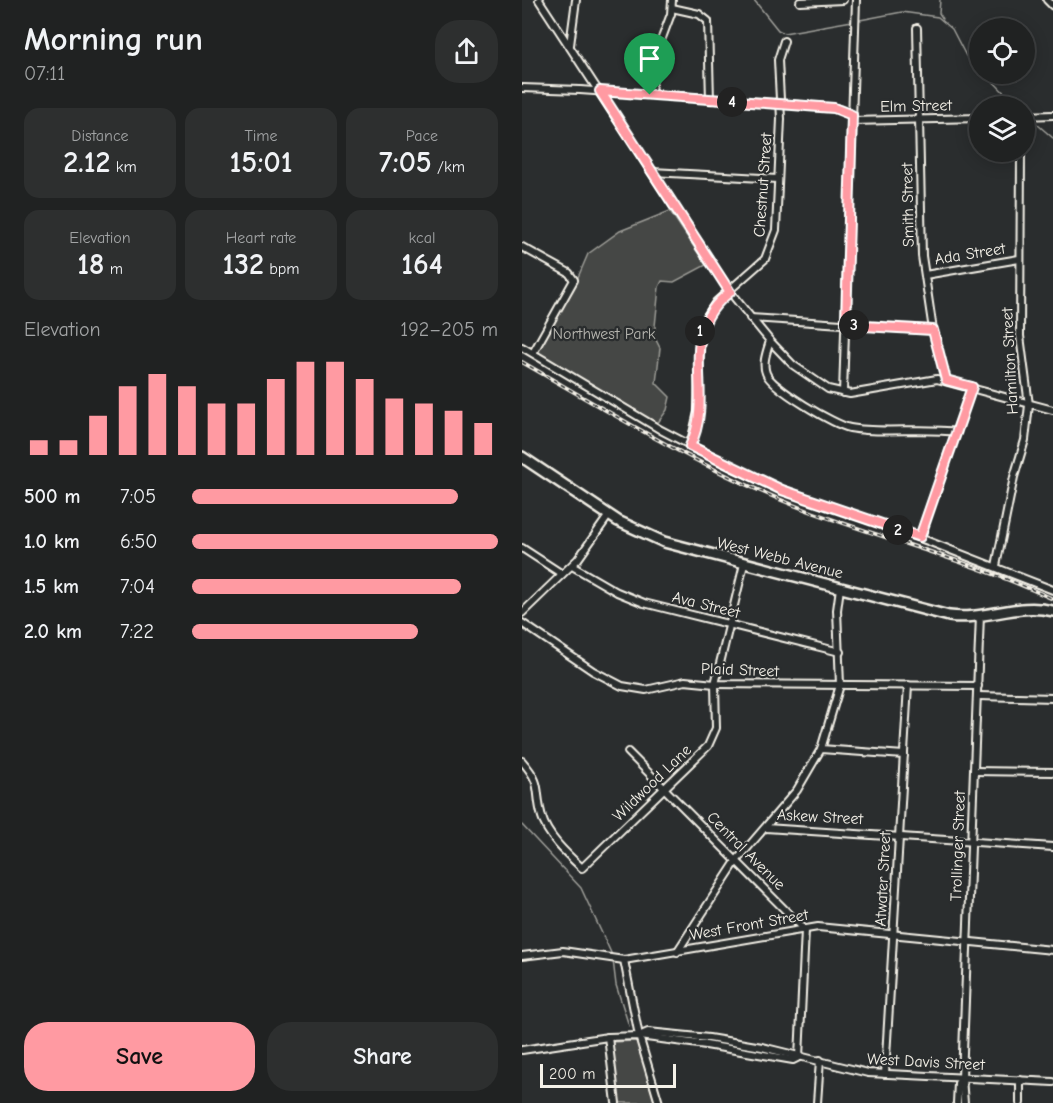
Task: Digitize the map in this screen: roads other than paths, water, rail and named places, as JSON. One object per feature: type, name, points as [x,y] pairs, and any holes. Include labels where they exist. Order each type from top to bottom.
[{"type":"highway","name":"West Webb Avenue","points":[[522,457],[609,515],[664,542],[949,616],[980,615],[1025,608],[1053,611]]},
{"type":"street","points":[[539,0],[730,292],[770,341],[808,377],[828,389],[843,393],[864,394],[930,380],[946,380],[1053,410]]},
{"type":"street","points":[[570,45],[576,0]]},
{"type":"street","points":[[800,2],[843,0]]},
{"type":"street","points":[[843,393],[856,0]]},
{"type":"street","points":[[1047,0],[1053,6]]},
{"type":"street","points":[[650,95],[659,46],[672,4],[699,14],[708,21],[710,100]]},
{"type":"street","name":"Smith Street","points":[[917,28],[922,256],[933,330],[946,380]]},
{"type":"street","name":"Chestnut Street","points":[[690,446],[698,412],[700,328],[710,309],[757,268],[770,251],[776,231],[781,105],[778,60],[784,41]]},
{"type":"street","name":"Elm Street","points":[[522,88],[600,91],[834,108],[852,118],[969,118]]},
{"type":"street","points":[[1035,116],[1053,115]]},
{"type":"street","name":"Hamilton Street","points":[[996,566],[1014,477],[1025,440],[1029,405],[1022,368],[1019,259],[1021,162]]},
{"type":"street","points":[[652,172],[778,180]]},
{"type":"street","points":[[522,248],[573,278],[572,285],[533,353]]},
{"type":"street","name":"Ada Street","points":[[925,275],[1019,259]]},
{"type":"street","points":[[750,318],[933,330]]},
{"type":"street","points":[[770,341],[765,366],[768,377],[776,386],[835,422],[858,429],[957,432]]},
{"type":"street","points":[[522,347],[690,446],[782,490],[920,537],[1053,590]]},
{"type":"street","points":[[920,537],[972,387]]},
{"type":"street","points":[[522,613],[572,566],[609,515]]},
{"type":"street","points":[[522,548],[562,574]]},
{"type":"street","name":"Wildwood Lane","points":[[522,761],[538,785],[541,815],[546,827],[582,868],[703,753],[712,738],[716,721],[715,684],[744,564]]},
{"type":"street","name":"Ava Street","points":[[572,566],[632,598],[840,652]]},
{"type":"street","points":[[677,952],[736,860],[797,790],[821,749],[840,685],[837,610],[840,588]]},
{"type":"street","name":"Trollinger Street","points":[[962,1078],[980,615]]},
{"type":"street","name":"Plaid Street","points":[[522,623],[601,676],[629,689],[646,690],[685,681],[715,684],[978,686]]},
{"type":"street","name":"Atwater Street","points":[[885,1074],[908,685]]},
{"type":"street","points":[[978,696],[1053,698]]},
{"type":"street","points":[[821,749],[904,755]]},
{"type":"street","name":"Central Avenue","points":[[628,752],[805,930]]},
{"type":"street","points":[[974,771],[1053,771]]},
{"type":"street","name":"Askew Street","points":[[766,828],[1053,847]]},
{"type":"street","name":"West Front Street","points":[[522,956],[563,951],[621,959],[828,927],[1053,950]]},
{"type":"street","points":[[799,1057],[805,930]]},
{"type":"street","points":[[621,959],[639,1036],[659,1103]]},
{"type":"street","name":"West Davis Street","points":[[522,1050],[608,1037],[639,1036],[793,1060],[799,1057],[820,1060],[858,1071],[1053,1082]]},
{"type":"street","points":[[608,1037],[616,1103]]},
{"type":"street","points":[[817,1103],[820,1060]]},
{"type":"street","points":[[957,1103],[958,1083],[962,1078],[965,1084],[964,1103]]},
{"type":"street","points":[[1020,1080],[1020,1103]]},
{"type":"waterway","points":[[754,0],[778,30],[784,33],[852,21]]},
{"type":"waterway","points":[[940,0],[939,13],[943,19]]},
{"type":"waterway","points":[[860,20],[902,12],[938,17],[952,29],[969,59]]},
{"type":"waterway","points":[[996,84],[1007,96]]},
{"type":"waterway","points":[[1035,122],[1053,138]]},
{"type":"waterway","points":[[522,825],[581,888],[612,955]]},
{"type":"waterway","points":[[613,960],[616,985],[629,1026]]},
{"type":"railway","points":[[522,362],[656,439],[760,491],[828,518],[958,561],[1053,599]]},
{"type":"park label","name":"Northwest Park","points":[[604,334]]}]
